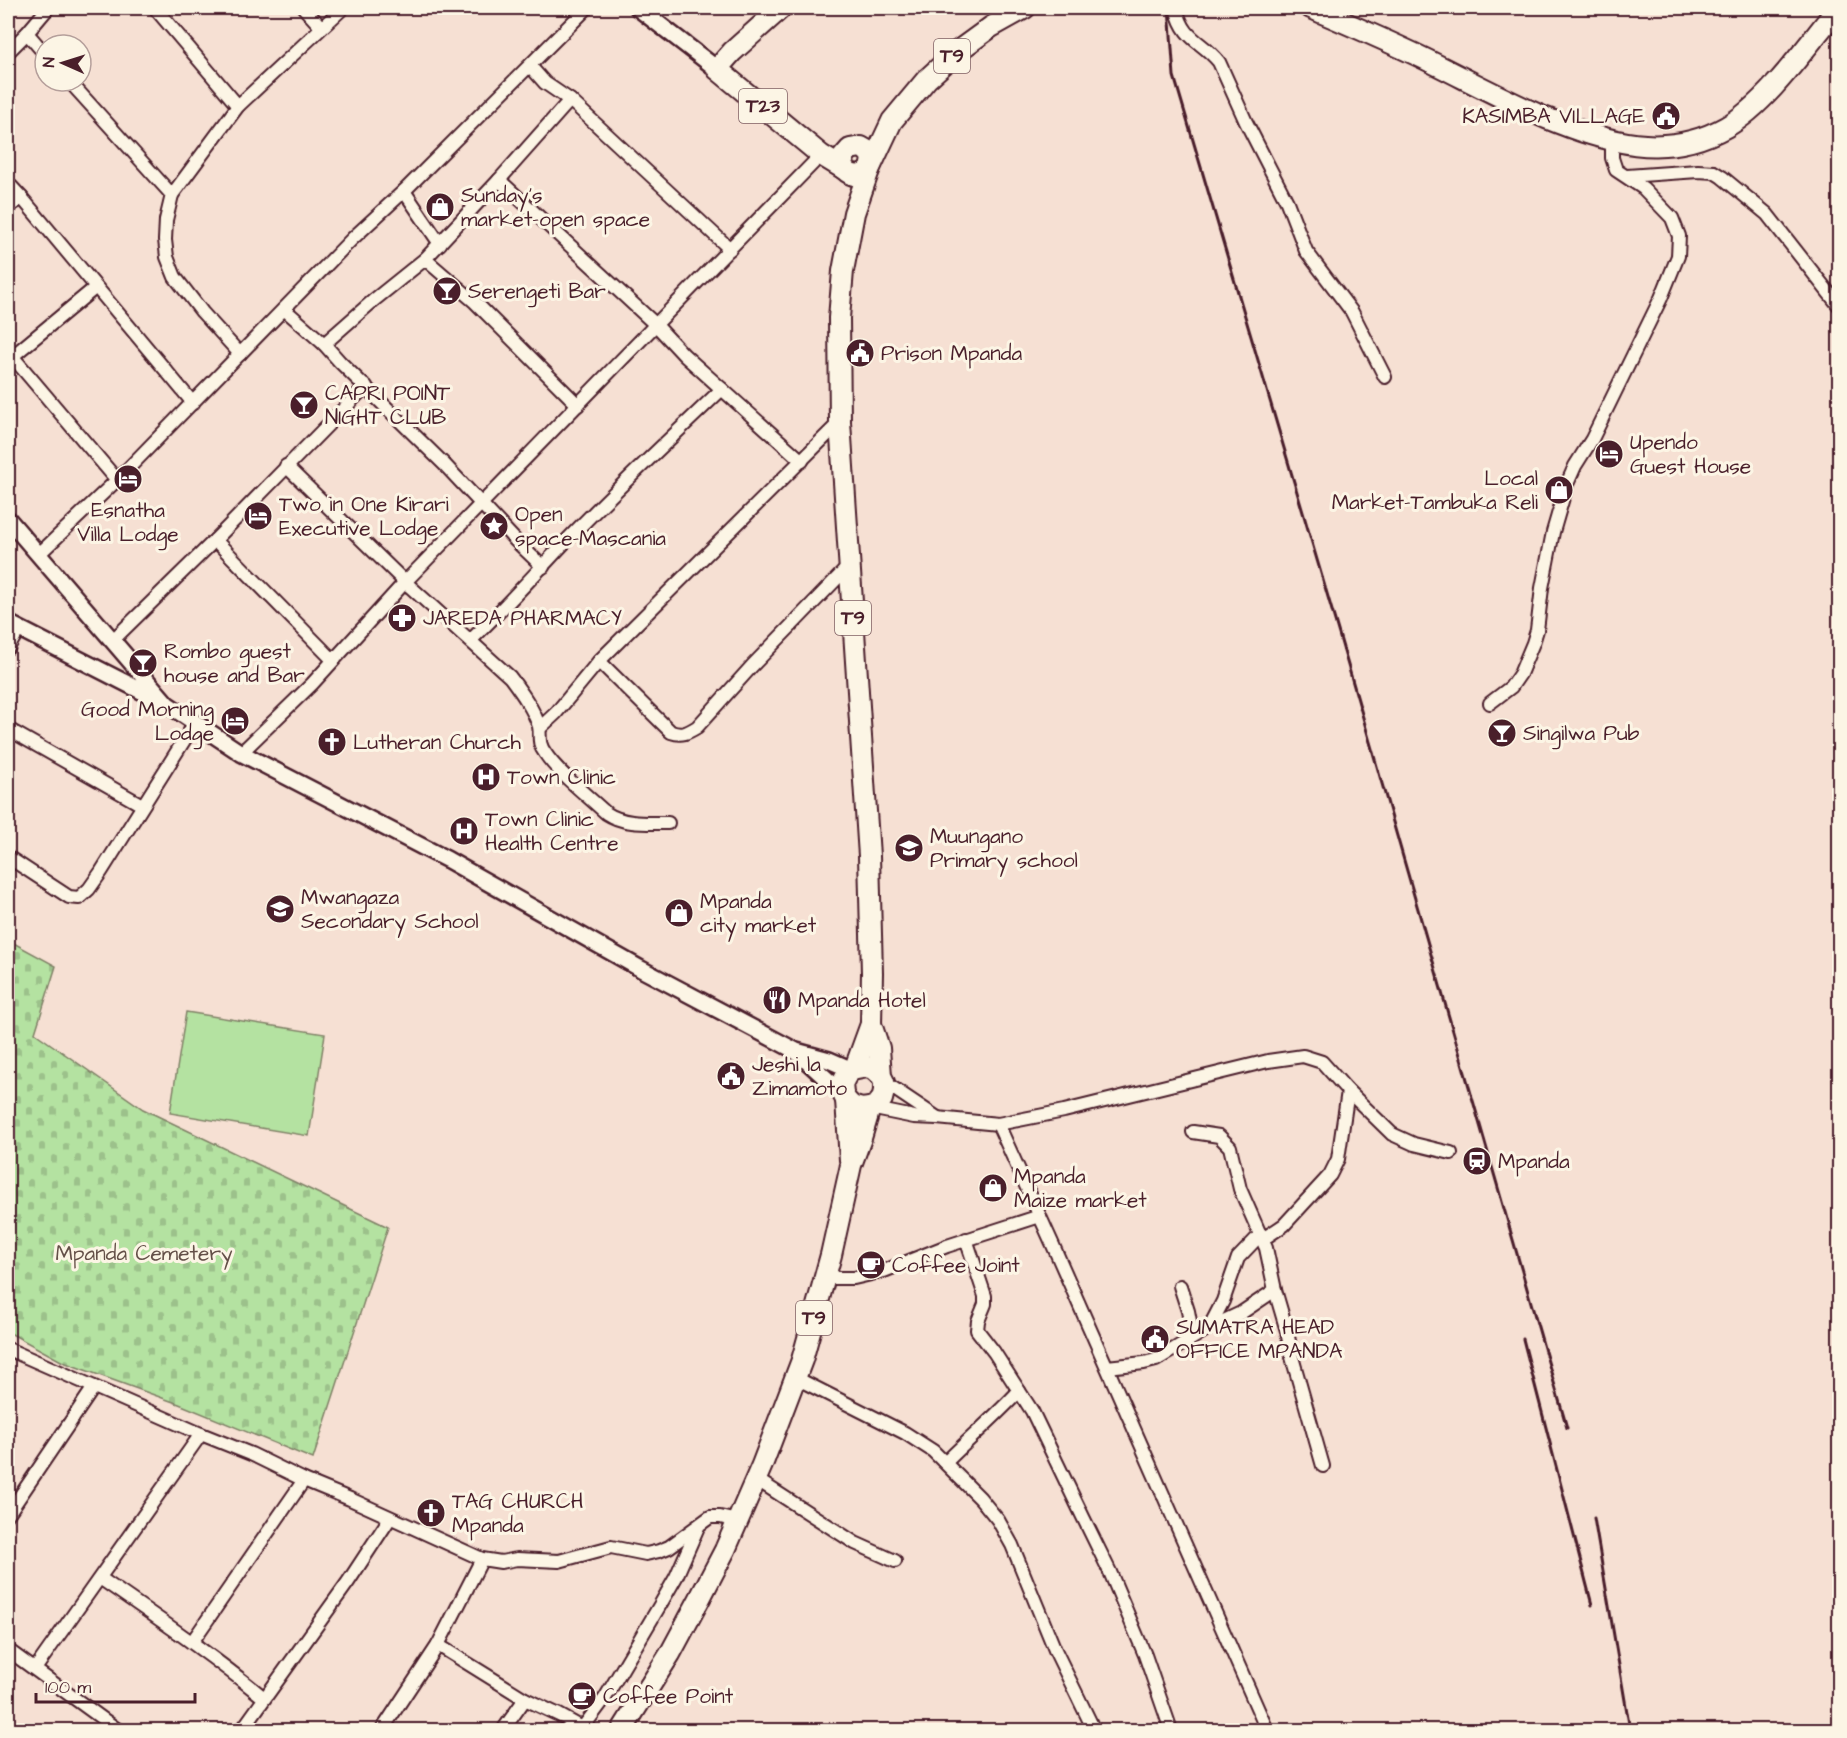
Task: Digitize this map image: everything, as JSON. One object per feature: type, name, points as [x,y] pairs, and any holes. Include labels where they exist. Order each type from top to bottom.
[{"type":"main road","name":"T23","points":[[781,8],[732,52],[717,69],[815,149],[846,171]]},
{"type":"main road","name":"T9","points":[[851,1165],[842,1084],[846,1076],[854,1069],[871,1024],[872,974],[869,856],[840,422],[839,318],[843,271],[854,213],[870,168],[892,121],[927,79],[957,51],[991,27],[1025,8]]},
{"type":"main road","points":[[1311,8],[1422,58],[1508,102],[1579,131],[1612,141],[1641,145],[1675,145],[1697,139],[1727,126],[1763,97],[1838,8]]},
{"type":"main road","name":"T9","points":[[854,213],[843,157],[852,148],[892,121]]},
{"type":"main road","points":[[846,171],[856,176],[865,174],[870,168],[869,153],[861,147],[852,148]]},
{"type":"main road","name":"T23","points":[[815,149],[852,148]]},
{"type":"main road","name":"T9","points":[[627,1729],[725,1550],[796,1378],[825,1278],[851,1165],[870,1108],[882,1099],[884,1091],[879,1048],[871,1024]]},
{"type":"main road","points":[[854,1069],[867,1067],[873,1069],[883,1079]]},
{"type":"main road","points":[[844,1097],[852,1106],[861,1109],[870,1108]]},
{"type":"street","points":[[8,52],[48,8]]},
{"type":"street","points":[[155,8],[238,106]]},
{"type":"street","points":[[304,8],[321,27]]},
{"type":"street","points":[[240,354],[202,312],[175,277],[167,257],[165,240],[166,220],[172,195],[238,106],[343,8]]},
{"type":"street","points":[[38,555],[117,480],[352,239],[404,191],[587,8]]},
{"type":"street","points":[[638,8],[717,69]]},
{"type":"street","points":[[1176,8],[1187,33],[1212,54],[1222,68],[1246,122],[1287,202],[1306,251],[1352,312],[1385,377]]},
{"type":"street","points":[[27,33],[33,40]]},
{"type":"street","points":[[530,66],[545,83],[570,100],[730,249]]},
{"type":"street","points":[[80,93],[172,195]]},
{"type":"street","points":[[324,344],[425,259],[570,100]]},
{"type":"street","points":[[1490,703],[1511,687],[1520,674],[1537,630],[1542,588],[1553,532],[1567,484],[1592,439],[1661,298],[1678,256],[1679,236],[1672,218],[1643,188],[1616,170],[1612,141]]},
{"type":"street","points":[[241,753],[312,684],[405,582],[730,249],[815,149]]},
{"type":"street","points":[[1627,176],[1714,172],[1767,214],[1839,307]]},
{"type":"street","points":[[499,180],[656,325],[684,354],[802,460]]},
{"type":"street","points":[[8,183],[193,403]]},
{"type":"street","points":[[404,191],[440,244]]},
{"type":"street","points":[[8,207],[22,198]]},
{"type":"street","points":[[425,259],[475,302],[578,405]]},
{"type":"street","points":[[96,287],[10,358],[117,480]]},
{"type":"street","points":[[284,309],[324,344],[340,363],[366,386],[543,567]]},
{"type":"street","points":[[112,641],[366,386]]},
{"type":"street","points":[[471,640],[628,479],[722,389]]},
{"type":"street","points":[[540,728],[556,713],[599,661],[840,422]]},
{"type":"street","points":[[286,466],[405,582],[510,677],[521,692],[540,728],[540,743],[544,753],[606,813],[623,821],[668,823]]},
{"type":"street","points":[[8,519],[167,704]]},
{"type":"street","points":[[215,540],[333,660]]},
{"type":"street","points":[[599,661],[670,732],[678,735],[687,734],[697,727],[752,666],[849,566]]},
{"type":"street","points":[[8,648],[13,626],[167,704],[241,753],[448,860],[642,969],[796,1051],[854,1069]]},
{"type":"street","points":[[8,857],[69,897],[79,898],[89,889],[101,872],[195,723]]},
{"type":"street","points":[[8,729],[142,805]]},
{"type":"street","points":[[796,1051],[844,1097]]},
{"type":"street","points":[[870,1108],[901,1115],[998,1124],[1064,1111],[1268,1061],[1303,1056],[1322,1062],[1392,1134],[1414,1144],[1451,1153]]},
{"type":"street","points":[[883,1079],[938,1118]]},
{"type":"street","points":[[1209,1328],[1223,1301],[1238,1258],[1262,1236],[1284,1225],[1330,1175],[1338,1159],[1348,1091]]},
{"type":"street","points":[[998,1124],[1267,1731]]},
{"type":"street","points":[[1193,1132],[1219,1136],[1230,1147],[1240,1189],[1262,1236],[1323,1466]]},
{"type":"street","points":[[825,1278],[854,1278],[876,1274],[966,1239],[1040,1216]]},
{"type":"street","points":[[966,1239],[986,1304],[978,1321],[977,1330],[1032,1412],[1110,1572],[1145,1655],[1171,1731]]},
{"type":"street","points":[[1180,1286],[1193,1337]]},
{"type":"street","points":[[1107,1367],[1156,1360],[1209,1328],[1241,1313],[1275,1290]]},
{"type":"street","points":[[8,1349],[251,1454],[482,1559],[501,1562],[517,1559],[559,1561],[611,1547],[646,1554],[669,1547],[710,1517],[737,1521]]},
{"type":"street","points":[[796,1378],[905,1432],[946,1462],[980,1498],[998,1520],[1012,1545],[1055,1650],[1094,1730]]},
{"type":"street","points":[[8,1514],[94,1387]]},
{"type":"street","points":[[946,1462],[981,1427],[999,1413],[1019,1391]]},
{"type":"street","points":[[35,1669],[201,1434]]},
{"type":"street","points":[[756,1479],[855,1543],[895,1561]]},
{"type":"street","points":[[192,1642],[304,1480]]},
{"type":"street","points":[[242,1731],[348,1582],[390,1518]]},
{"type":"street","points":[[438,1645],[525,1699],[583,1730],[605,1698],[676,1577],[700,1524]]},
{"type":"street","points":[[382,1731],[438,1645],[482,1559]]},
{"type":"street","points":[[100,1578],[234,1672],[264,1698]]},
{"type":"street","points":[[8,1650],[111,1729]]},
{"type":"street","points":[[502,1731],[525,1699]]},
{"type":"green space","name":"Mpanda Cemetery","points":[[8,940],[56,966],[35,1033],[143,1109],[388,1227],[313,1459],[179,1404],[63,1362],[8,1332]]},
{"type":"green space","points":[[186,1012],[325,1034],[309,1136],[170,1113]]},
{"type":"railway","points":[[1169,8],[1174,76],[1341,641],[1567,1428]]},
{"type":"railway","points":[[1523,1339],[1592,1605]]},
{"type":"railway","points":[[1594,1518],[1630,1730]]},
{"type":"place","name":"KASIMBA VILLAGE","points":[[1666,116]]},
{"type":"place","name":"Sunday's market-open space","points":[[440,207]]},
{"type":"place","name":"Serengeti Bar","points":[[447,291]]},
{"type":"place","name":"Prison Mpanda","points":[[860,353]]},
{"type":"place","name":"CAPRI POINT NIGHT CLUB","points":[[304,405]]},
{"type":"place","name":"Upendo Guest House","points":[[1609,454]]},
{"type":"place","name":"Esnatha Villa Lodge","points":[[128,479]]},
{"type":"place","name":"Local Market-Tambuka Reli","points":[[1559,490]]},
{"type":"place","name":"Two in One Kirari Executive Lodge","points":[[258,516]]},
{"type":"place","name":"Open space-Mascania","points":[[494,526]]},
{"type":"place","name":"JAREDA PHARMACY","points":[[402,618]]},
{"type":"place","name":"Rombo guest house and Bar","points":[[143,663]]},
{"type":"place","name":"Good Morning Lodge","points":[[235,721]]},
{"type":"place","name":"Singilwa Pub","points":[[1502,733]]},
{"type":"place","name":"Lutheran Church","points":[[332,742]]},
{"type":"place","name":"Town Clinic","points":[[486,777]]},
{"type":"place","name":"Town Clinic Health Centre","points":[[464,831]]},
{"type":"place","name":"Muungano Primary school","points":[[909,848]]},
{"type":"place","name":"Mwangaza Secondary School","points":[[280,909]]},
{"type":"place","name":"Mpanda city market","points":[[679,913]]},
{"type":"place","name":"Mpanda Hotel","points":[[777,1000]]},
{"type":"place","name":"Jeshi la Zimamoto","points":[[731,1076]]},
{"type":"place","name":"Mpanda","points":[[1477,1161]]},
{"type":"place","name":"Mpanda Maize market","points":[[993,1188]]},
{"type":"place","name":"Coffee Joint","points":[[871,1265]]},
{"type":"place","name":"SUMATRA HEAD OFFICE MPANDA","points":[[1155,1339]]},
{"type":"place","name":"TAG CHURCH Mpanda","points":[[431,1513]]},
{"type":"place","name":"Coffee Point","points":[[582,1696]]}]
